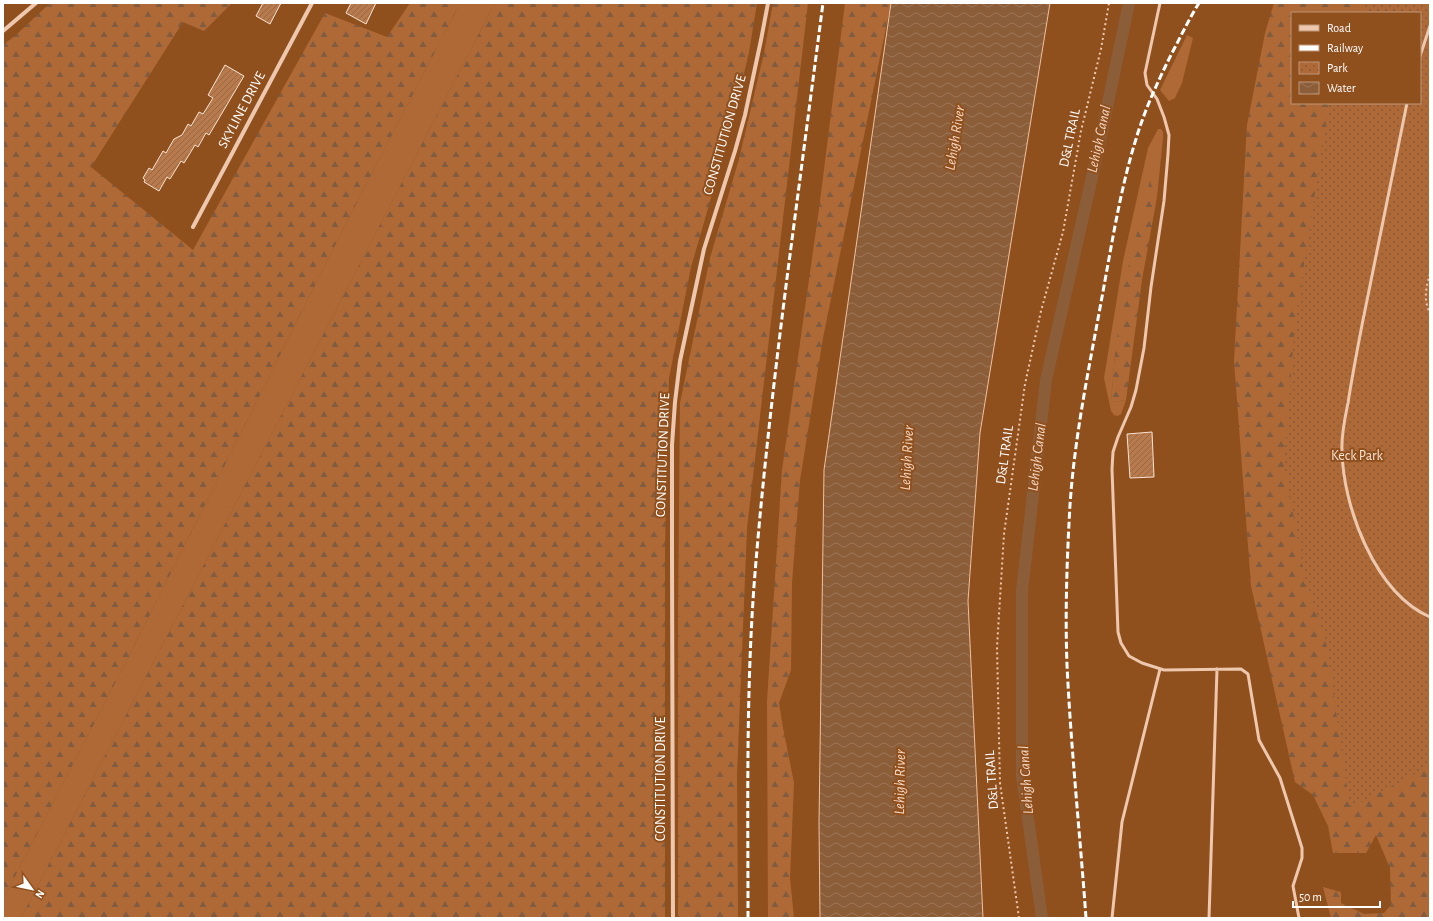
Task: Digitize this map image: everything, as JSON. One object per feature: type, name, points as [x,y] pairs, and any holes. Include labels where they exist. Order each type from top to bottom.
[{"type":"street","points":[[3,32],[36,3]]},
{"type":"street","name":"SKYLINE DRIVE","points":[[193,227],[312,3]]},
{"type":"street","name":"CONSTITUTION DRIVE","points":[[673,918],[672,444],[675,402],[680,361],[704,249],[745,114],[768,3]]},
{"type":"lane","points":[[1160,3],[1145,73],[1147,85],[1157,98],[1164,117],[1168,135],[1168,154],[1144,348],[1136,390],[1131,407],[1113,452],[1112,469],[1118,632],[1121,643],[1129,656],[1142,663],[1160,669],[1241,669],[1248,674],[1259,740],[1280,778],[1302,848],[1302,858],[1292,886],[1299,918]]},
{"type":"lane","points":[[1421,53],[1430,26]]},
{"type":"lane","points":[[1407,104],[1355,360],[1345,420],[1342,450],[1344,480],[1348,501],[1355,522],[1379,569],[1399,596],[1430,617]]},
{"type":"lane","points":[[1112,918],[1122,822],[1160,669]]},
{"type":"lane","points":[[1209,918],[1217,669]]},
{"type":"path","name":"D&L TRAIL","points":[[1019,918],[1000,783],[997,647],[1004,534],[1025,384],[1042,311],[1063,232],[1080,131],[1101,49],[1109,3]]},
{"type":"path","points":[[1430,274],[1425,290],[1430,313]]},
{"type":"green space","points":[[50,3],[232,3],[204,31],[183,22],[91,167],[193,250],[325,13],[387,37],[410,3],[460,3],[342,231],[130,654],[3,899],[3,45],[16,35]]},
{"type":"green space","points":[[460,3],[495,3],[21,918],[3,918],[3,899],[130,654],[342,231]]},
{"type":"green space","points":[[495,3],[757,3],[749,52],[731,129],[691,267],[669,378],[665,546],[665,918],[21,918]]},
{"type":"green space","points":[[773,3],[808,3],[747,528],[737,775],[738,918],[678,918],[680,403],[710,258],[739,159],[764,53]]},
{"type":"green space","points":[[845,3],[891,3],[823,338],[800,480],[792,583],[791,670],[779,703],[794,783],[790,878],[794,918],[768,918],[767,701],[782,470],[819,209]]},
{"type":"green space","points":[[1274,3],[1421,3],[1415,12],[1291,12],[1291,104],[1387,104],[1430,689],[1430,918],[1331,918],[1323,887],[1341,892],[1341,903],[1364,914],[1384,913],[1391,905],[1390,868],[1376,835],[1366,853],[1333,853],[1328,826],[1313,795],[1295,782],[1251,586],[1234,361],[1247,125],[1265,33]]},
{"type":"green space","name":"Keck Park","points":[[1367,3],[1430,3],[1430,766],[1350,808],[1325,636],[1306,585],[1284,463],[1295,323],[1329,104],[1421,104],[1421,12],[1362,12]]},
{"type":"green space","points":[[1187,35],[1193,38],[1182,83],[1175,98],[1169,101],[1160,90]]},
{"type":"green space","points":[[1158,129],[1161,129],[1163,132],[1163,138],[1157,197],[1150,181],[1115,355],[1111,402],[1126,400],[1121,414],[1118,416],[1114,415],[1111,411],[1104,378],[1123,261],[1148,148]]},
{"type":"green space","points":[[1150,180],[1157,197],[1142,280],[1126,400],[1111,402],[1115,355],[1124,285]]},
{"type":"water","name":"Lehigh River","points":[[891,3],[1050,3],[980,433],[968,601],[983,918],[820,918],[819,824],[824,470]]},
{"type":"building","points":[[263,3],[281,3],[270,24],[256,16]]},
{"type":"building","points":[[351,3],[376,3],[366,24],[346,13]]},
{"type":"building","points":[[225,65],[244,76],[209,135],[206,133],[198,147],[195,145],[184,163],[181,161],[170,179],[167,177],[159,191],[144,182],[145,180],[143,178],[149,168],[152,170],[163,151],[166,153],[174,139],[182,135],[188,124],[191,126],[199,112],[203,114],[213,98],[208,95]]},
{"type":"building","points":[[1152,432],[1154,477],[1130,478],[1127,434]]},
{"type":"waterway","name":"Lehigh Canal","points":[[1042,918],[1022,776],[1022,591],[1046,380],[1095,164],[1129,3]]},
{"type":"railway","points":[[748,918],[748,793],[751,627],[757,547],[777,355],[823,3]]},
{"type":"railway","points":[[1086,918],[1066,645],[1068,545],[1072,477],[1084,395],[1114,231],[1131,157],[1143,117],[1157,85],[1188,21],[1199,3]]}]
